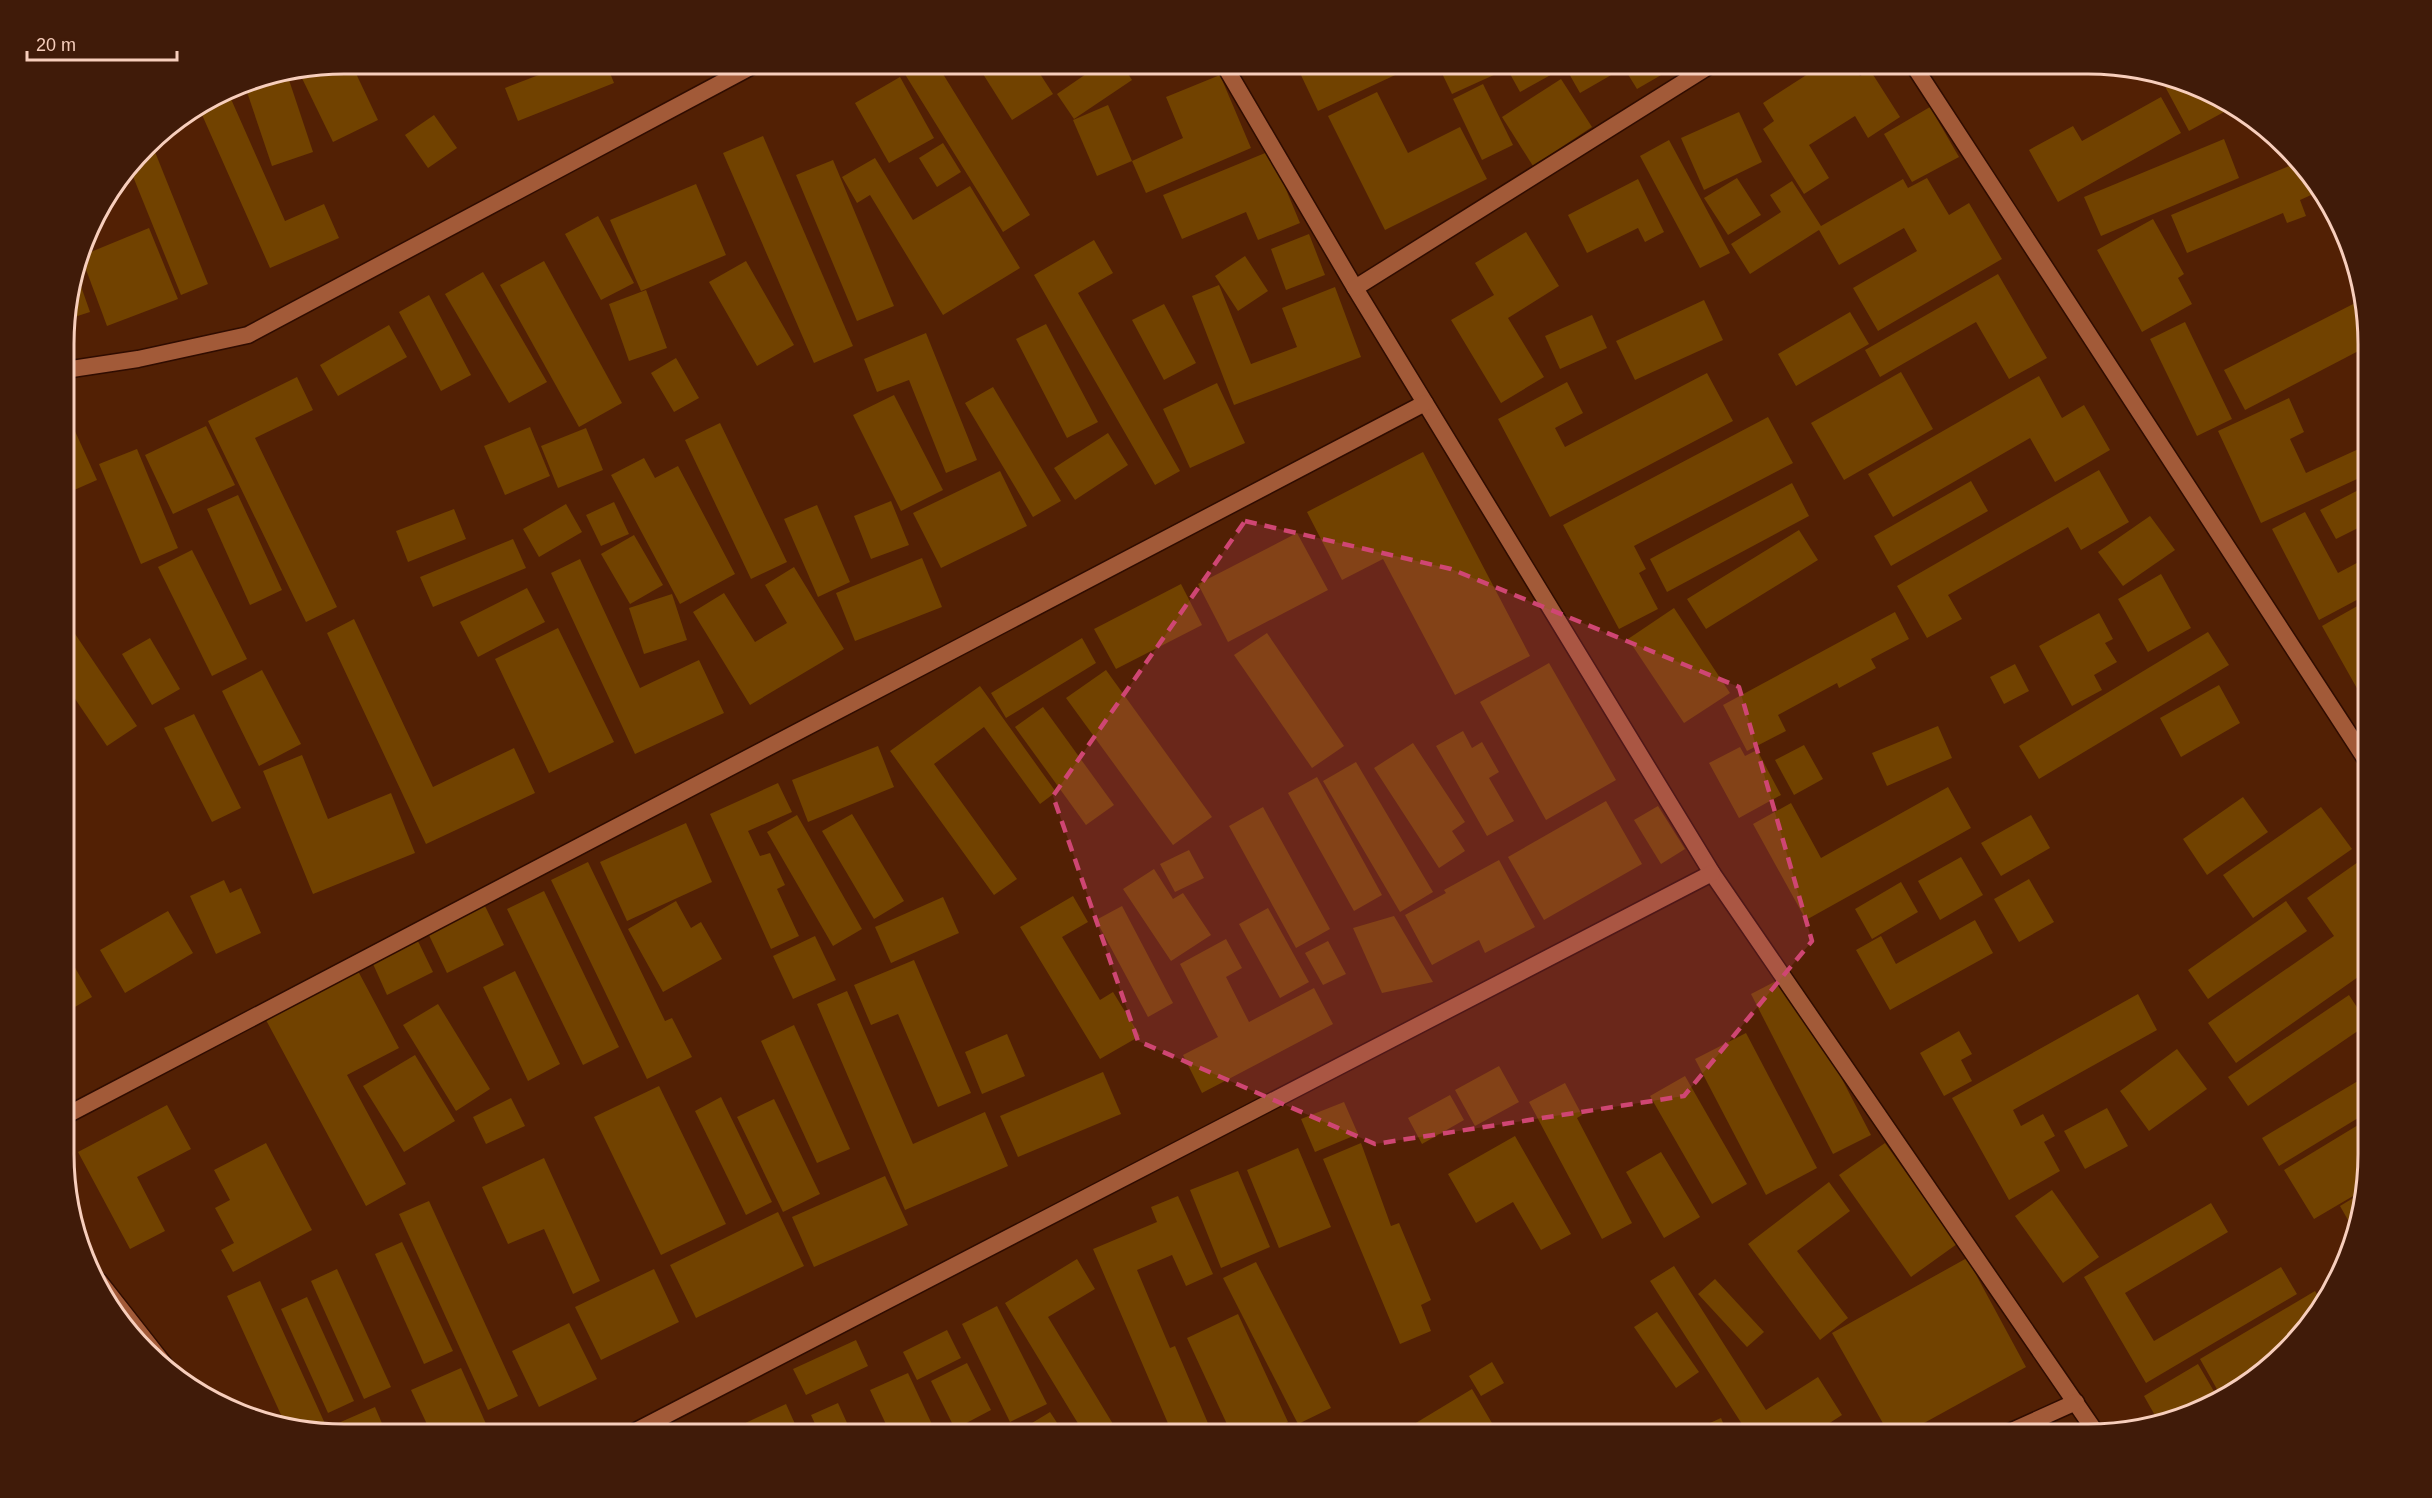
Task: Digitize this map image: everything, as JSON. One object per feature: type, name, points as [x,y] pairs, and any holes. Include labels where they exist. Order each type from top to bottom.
[{"type":"street","points":[[74,369],[138,359],[248,335],[737,74]]},
{"type":"street","points":[[1229,74],[1355,288],[1712,873],[2090,1424]]},
{"type":"street","points":[[1355,288],[1696,74]]},
{"type":"street","points":[[1919,74],[2358,748]]},
{"type":"street","points":[[74,1111],[1425,403]]},
{"type":"street","points":[[649,1424],[1712,873]]},
{"type":"street","points":[[2027,1424],[2076,1402]]},
{"type":"highlighted area","points":[[1245,521],[1451,569],[1739,687],[1812,941],[1684,1096],[1375,1144],[1138,1041],[1053,796]]},
{"type":"building","points":[[356,74],[378,120],[333,142],[302,77]]},
{"type":"building","points":[[541,74],[610,74],[614,83],[518,121],[505,88]]},
{"type":"building","points":[[905,74],[943,74],[1030,215],[1003,232]]},
{"type":"building","points":[[983,74],[1040,74],[1053,94],[1012,120]]},
{"type":"building","points":[[1086,74],[1128,74],[1132,80],[1074,119],[1057,94]]},
{"type":"building","points":[[1300,74],[1397,74],[1318,111]]},
{"type":"building","points":[[1442,74],[1496,74],[1452,94]]},
{"type":"building","points":[[1510,74],[1552,74],[1520,92]]},
{"type":"building","points":[[1569,74],[1613,74],[1580,93]]},
{"type":"building","points":[[1628,74],[1663,74],[1637,89]]},
{"type":"building","points":[[1808,74],[1859,74],[1860,76],[1873,74],[1900,117],[1868,138],[1855,116],[1809,145],[1829,178],[1804,194],[1763,129],[1774,121],[1763,103]]},
{"type":"building","points":[[1220,75],[1251,148],[1146,193],[1132,161],[1183,138],[1166,97]]},
{"type":"building","points":[[900,77],[934,138],[889,163],[855,103]]},
{"type":"building","points":[[1561,79],[1592,127],[1533,166],[1502,117]]},
{"type":"building","points":[[289,80],[313,152],[272,166],[247,92]]},
{"type":"building","points":[[1483,84],[1513,145],[1482,160],[1453,99]]},
{"type":"building","points":[[2164,85],[2192,94],[2225,111],[2189,131]]},
{"type":"building","points":[[1377,92],[1408,153],[1460,127],[1487,179],[1385,230],[1328,116]]},
{"type":"building","points":[[2161,97],[2181,133],[2058,202],[2029,150],[2073,126],[2082,141]]},
{"type":"building","points":[[231,98],[285,221],[324,204],[339,238],[270,268],[202,114]]},
{"type":"building","points":[[1108,105],[1132,161],[1097,176],[1073,120]]},
{"type":"building","points":[[1930,107],[1959,157],[1912,182],[1884,134]]},
{"type":"building","points":[[1739,112],[1762,162],[1704,190],[1681,138]]},
{"type":"building","points":[[434,115],[457,148],[428,168],[405,135]]},
{"type":"building","points":[[763,136],[853,346],[814,363],[723,153]]},
{"type":"building","points":[[2224,139],[2239,178],[2101,236],[2084,197]]},
{"type":"building","points":[[1669,140],[1730,253],[1700,268],[1640,156]]},
{"type":"building","points":[[943,143],[961,172],[937,187],[919,158]]},
{"type":"building","points":[[155,151],[208,284],[181,295],[133,175]]},
{"type":"building","points":[[1270,151],[1300,223],[1258,240],[1246,212],[1182,239],[1163,195]]},
{"type":"building","points":[[875,158],[913,220],[970,186],[1020,268],[943,315],[870,195],[857,203],[842,177]]},
{"type":"building","points":[[833,160],[894,306],[857,321],[796,175]]},
{"type":"building","points":[[2290,165],[2313,194],[2300,200],[2306,216],[2287,223],[2283,213],[2187,253],[2171,215]]},
{"type":"building","points":[[1737,178],[1761,215],[1728,235],[1704,198]]},
{"type":"building","points":[[1927,178],[1949,215],[1969,203],[2002,259],[1878,331],[1853,288],[1917,251],[1904,228],[1839,265],[1819,230],[1750,274],[1731,244],[1781,212],[1770,195],[1792,181],[1821,226],[1903,179],[1908,188]]},
{"type":"building","points":[[1638,179],[1664,232],[1645,242],[1638,228],[1587,253],[1568,215]]},
{"type":"building","points":[[696,184],[726,255],[641,291],[610,220]]},
{"type":"building","points":[[598,216],[634,283],[601,300],[565,234]]},
{"type":"building","points":[[2153,219],[2184,274],[2178,278],[2192,304],[2142,332],[2097,250]]},
{"type":"building","points":[[149,228],[178,299],[107,326],[85,267],[90,252]]},
{"type":"building","points":[[1526,232],[1559,286],[1508,318],[1544,377],[1501,403],[1451,320],[1494,295],[1475,263]]},
{"type":"building","points":[[1309,234],[1325,275],[1286,290],[1271,249]]},
{"type":"building","points":[[1094,240],[1113,273],[1078,293],[1180,471],[1155,485],[1034,275]]},
{"type":"building","points":[[1245,256],[1268,291],[1238,311],[1215,276]]},
{"type":"building","points":[[544,261],[622,403],[579,427],[500,285]]},
{"type":"building","points":[[746,261],[794,345],[757,366],[709,282]]},
{"type":"building","points":[[483,272],[547,382],[509,403],[445,294]]},
{"type":"building","points":[[1998,274],[2047,358],[2009,379],[1976,322],[1880,377],[1865,350]]},
{"type":"building","points":[[80,285],[90,312],[75,317]]},
{"type":"building","points":[[1219,285],[1251,364],[1297,347],[1282,308],[1335,287],[1361,357],[1234,405],[1192,296]]},
{"type":"building","points":[[646,290],[667,348],[629,361],[609,304]]},
{"type":"building","points":[[429,295],[471,375],[441,391],[399,312]]},
{"type":"building","points":[[1704,300],[1723,340],[1635,380],[1616,341]]},
{"type":"building","points":[[2355,303],[2358,351],[2245,410],[2224,370]]},
{"type":"building","points":[[1164,304],[1196,363],[1164,380],[1132,320]]},
{"type":"building","points":[[1850,312],[1869,344],[1796,386],[1778,354]]},
{"type":"building","points":[[1592,315],[1607,348],[1560,369],[1545,336]]},
{"type":"building","points":[[2185,322],[2232,419],[2197,436],[2150,339]]},
{"type":"building","points":[[1046,324],[1098,422],[1067,438],[1016,339]]},
{"type":"building","points":[[389,325],[407,357],[338,396],[320,365]]},
{"type":"building","points":[[926,333],[977,460],[946,473],[909,380],[877,392],[864,359]]},
{"type":"building","points":[[676,358],[699,398],[674,412],[651,373]]},
{"type":"building","points":[[1901,372],[1933,429],[1844,480],[1811,423]]},
{"type":"building","points":[[1707,373],[1733,421],[1550,517],[1498,419],[1567,382],[1583,413],[1555,428],[1565,447]]},
{"type":"building","points":[[2039,376],[2062,418],[2084,405],[2110,450],[2055,482],[2030,438],[1893,517],[1868,474]]},
{"type":"building","points":[[297,377],[313,410],[255,438],[337,607],[306,622],[208,421]]},
{"type":"building","points":[[1217,383],[1245,443],[1190,468],[1163,409]]},
{"type":"building","points":[[993,387],[1061,501],[1033,517],[965,403]]},
{"type":"building","points":[[894,395],[943,490],[901,511],[853,415]]},
{"type":"building","points":[[2289,398],[2304,432],[2290,439],[2306,473],[2358,449],[2358,479],[2261,523],[2218,431]]},
{"type":"building","points":[[1768,417],[1793,463],[1634,546],[1646,569],[1639,573],[1658,609],[1619,629],[1563,525]]},
{"type":"building","points":[[720,423],[787,562],[751,579],[685,440]]},
{"type":"building","points":[[206,426],[235,485],[173,514],[145,455]]},
{"type":"building","points":[[530,427],[550,476],[505,495],[484,446]]},
{"type":"building","points":[[586,428],[603,470],[558,488],[541,446]]},
{"type":"building","points":[[74,429],[97,480],[74,490]]},
{"type":"building","points":[[1108,433],[1128,465],[1075,500],[1054,468]]},
{"type":"building","points":[[137,449],[178,548],[141,564],[99,464]]},
{"type":"building","points":[[1423,452],[1530,656],[1455,695],[1383,559],[1342,580],[1307,512]]},
{"type":"building","points":[[644,458],[655,478],[678,466],[735,574],[680,604],[611,475]]},
{"type":"building","points":[[2099,470],[2129,522],[2081,550],[2068,527],[1948,595],[1962,619],[1927,638],[1897,586]]},
{"type":"building","points":[[1000,471],[1027,526],[941,568],[913,513]]},
{"type":"building","points":[[1971,481],[1988,511],[1891,566],[1874,536]]},
{"type":"building","points":[[1792,483],[1809,516],[1667,592],[1650,559]]},
{"type":"building","points":[[2358,490],[2358,528],[2336,539],[2320,510]]},
{"type":"building","points":[[238,495],[282,590],[250,605],[207,509]]},
{"type":"building","points":[[891,501],[909,545],[871,559],[854,516]]},
{"type":"building","points":[[614,502],[629,534],[601,546],[586,515]]},
{"type":"building","points":[[566,504],[582,532],[539,557],[523,529]]},
{"type":"building","points":[[817,505],[850,582],[818,597],[784,519]]},
{"type":"building","points":[[454,509],[466,539],[408,562],[396,531]]},
{"type":"building","points":[[2305,512],[2338,573],[2358,562],[2358,599],[2319,620],[2272,529]]},
{"type":"building","points":[[2150,516],[2175,550],[2123,586],[2098,552]]},
{"type":"building","points":[[1799,530],[1818,560],[1706,629],[1687,599]]},
{"type":"building","points":[[1297,533],[1328,590],[1228,642],[1198,584]]},
{"type":"building","points":[[634,535],[663,585],[630,604],[601,554]]},
{"type":"building","points":[[513,539],[526,568],[433,607],[420,577]]},
{"type":"building","points":[[192,550],[247,659],[212,676],[158,567]]},
{"type":"building","points":[[922,558],[942,607],[855,641],[836,593]]},
{"type":"building","points":[[580,559],[640,688],[699,660],[724,713],[635,754],[551,573]]},
{"type":"building","points":[[794,567],[844,649],[750,705],[693,612],[724,593],[755,642],[787,623],[765,585]]},
{"type":"building","points":[[2161,574],[2191,628],[2148,652],[2118,599]]},
{"type":"building","points":[[1181,584],[1202,625],[1116,669],[1094,629]]},
{"type":"building","points":[[527,588],[545,622],[478,657],[460,622]]},
{"type":"building","points":[[672,594],[687,640],[644,654],[629,608]]},
{"type":"building","points":[[2358,606],[2358,690],[2322,626]]},
{"type":"building","points":[[1674,608],[1730,693],[1684,723],[1628,639]]},
{"type":"building","points":[[1895,612],[1909,639],[1871,659],[1876,668],[1839,688],[1837,683],[1778,715],[1786,731],[1747,751],[1723,705]]},
{"type":"building","points":[[2099,613],[2113,639],[2105,643],[2117,662],[2094,675],[2102,690],[2072,706],[2039,646]]},
{"type":"building","points":[[354,619],[433,787],[514,748],[535,793],[426,844],[327,633]]},
{"type":"building","points":[[558,628],[614,742],[549,773],[495,659]]},
{"type":"building","points":[[74,632],[137,726],[107,746],[74,697]]},
{"type":"building","points":[[2208,632],[2229,665],[2039,779],[2019,746]]},
{"type":"building","points":[[1267,633],[1344,746],[1312,768],[1234,655]]},
{"type":"building","points":[[150,638],[180,689],[152,705],[122,654]]},
{"type":"building","points":[[1082,638],[1096,663],[1006,718],[991,693]]},
{"type":"building","points":[[1549,663],[1616,780],[1546,820],[1480,702]]},
{"type":"building","points":[[2015,664],[2029,691],[2004,704],[1990,677]]},
{"type":"building","points":[[262,670],[301,744],[259,766],[222,691]]},
{"type":"building","points":[[1106,670],[1212,817],[1173,845],[1066,698]]},
{"type":"building","points":[[2219,685],[2240,723],[2181,757],[2160,718]]},
{"type":"building","points":[[980,686],[1056,792],[1040,804],[984,727],[934,764],[1017,879],[994,895],[890,751]]},
{"type":"building","points":[[1043,707],[1114,805],[1086,825],[1015,727]]},
{"type":"building","points":[[194,714],[241,808],[212,822],[164,728]]},
{"type":"building","points":[[1938,726],[1952,758],[1887,786],[1872,753]]},
{"type":"building","points":[[1463,731],[1472,748],[1482,742],[1499,772],[1489,778],[1514,821],[1487,836],[1436,746]]},
{"type":"building","points":[[1413,743],[1465,822],[1452,831],[1465,851],[1439,868],[1374,768]]},
{"type":"building","points":[[1804,745],[1823,779],[1794,795],[1775,760]]},
{"type":"building","points":[[878,746],[894,787],[808,822],[792,780]]},
{"type":"building","points":[[1740,747],[1745,756],[1757,750],[1781,795],[1739,818],[1709,763]]},
{"type":"building","points":[[302,755],[328,819],[391,793],[415,853],[313,894],[263,771]]},
{"type":"building","points":[[1356,762],[1433,892],[1400,912],[1323,781]]},
{"type":"building","points":[[1317,777],[1382,895],[1354,911],[1288,793]]},
{"type":"building","points":[[778,783],[792,812],[748,831],[760,856],[770,853],[785,885],[777,889],[799,936],[771,949],[710,814]]},
{"type":"building","points":[[1948,787],[1971,828],[1806,920],[1753,824],[1791,803],[1821,858]]},
{"type":"building","points":[[2243,797],[2268,832],[2207,875],[2183,839]]},
{"type":"building","points":[[1606,801],[1642,864],[1544,920],[1508,857]]},
{"type":"building","points":[[1658,806],[1685,849],[1661,864],[1634,820]]},
{"type":"building","points":[[1263,807],[1330,929],[1296,948],[1229,826]]},
{"type":"building","points":[[2321,807],[2352,849],[2253,918],[2223,875]]},
{"type":"building","points":[[852,814],[904,901],[874,919],[822,831]]},
{"type":"building","points":[[797,815],[862,929],[833,946],[767,832]]},
{"type":"building","points":[[2031,815],[2050,848],[2001,876],[1981,843]]},
{"type":"building","points":[[686,823],[712,882],[627,921],[600,862]]},
{"type":"building","points":[[1189,850],[1204,878],[1175,892],[1160,864]]},
{"type":"building","points":[[1961,857],[1983,895],[1940,920],[1918,881]]},
{"type":"building","points":[[1499,860],[1535,927],[1485,953],[1479,940],[1432,965],[1405,915],[1446,893],[1444,890]]},
{"type":"building","points":[[588,862],[665,1021],[672,1018],[692,1057],[647,1079],[551,880]]},
{"type":"building","points":[[2358,862],[2358,977],[2236,1063],[2208,1023],[2334,936],[2307,898]]},
{"type":"building","points":[[1154,869],[1173,899],[1183,893],[1211,935],[1171,961],[1123,889]]},
{"type":"building","points":[[2029,879],[2054,922],[2019,942],[1994,899]]},
{"type":"building","points":[[224,880],[230,893],[241,888],[261,933],[216,954],[190,896]]},
{"type":"building","points":[[1901,882],[1918,912],[1872,939],[1855,909]]},
{"type":"building","points":[[544,891],[619,1047],[583,1065],[507,909]]},
{"type":"building","points":[[1073,896],[1088,922],[1062,937],[1100,1000],[1113,992],[1140,1036],[1100,1059],[1020,927]]},
{"type":"building","points":[[943,897],[959,933],[891,963],[875,927]]},
{"type":"building","points":[[676,901],[691,928],[701,922],[722,959],[663,992],[628,929]]},
{"type":"building","points":[[2286,901],[2307,931],[2208,999],[2188,970]]},
{"type":"building","points":[[484,904],[504,945],[447,973],[427,931]]},
{"type":"building","points":[[1122,906],[1173,1003],[1148,1017],[1096,920]]},
{"type":"building","points":[[1268,908],[1309,982],[1280,998],[1239,924]]},
{"type":"building","points":[[168,911],[193,953],[125,993],[100,950]]},
{"type":"building","points":[[1394,916],[1433,982],[1382,993],[1353,928]]},
{"type":"building","points":[[1975,920],[1993,953],[1890,1010],[1856,950],[1881,936],[1896,964]]},
{"type":"building","points":[[414,933],[433,972],[387,995],[369,955]]},
{"type":"building","points":[[815,936],[836,980],[793,999],[773,956]]},
{"type":"building","points":[[1226,939],[1242,968],[1226,977],[1249,1022],[1314,988],[1333,1024],[1202,1093],[1183,1055],[1218,1037],[1180,964]]},
{"type":"building","points":[[1328,941],[1346,974],[1323,985],[1305,953]]},
{"type":"building","points":[[914,960],[971,1093],[938,1107],[898,1014],[871,1025],[854,985]]},
{"type":"building","points":[[74,966],[92,997],[74,1008]]},
{"type":"building","points":[[358,971],[399,1048],[347,1075],[406,1184],[366,1206],[266,1020]]},
{"type":"building","points":[[515,971],[560,1064],[528,1081],[483,987]]},
{"type":"building","points":[[1788,975],[1871,1135],[1833,1154],[1751,994]]},
{"type":"building","points":[[847,991],[913,1144],[985,1112],[1008,1166],[905,1210],[817,1004]]},
{"type":"building","points":[[2138,994],[2157,1030],[2013,1110],[2021,1126],[2043,1114],[2055,1136],[2044,1142],[2060,1171],[2009,1200],[1952,1098]]},
{"type":"building","points":[[2349,995],[2358,1009],[2358,1031],[2248,1106],[2228,1077]]},
{"type":"building","points":[[438,1004],[490,1089],[456,1111],[403,1025]]},
{"type":"building","points":[[794,1025],[850,1149],[817,1163],[761,1041]]},
{"type":"building","points":[[1959,1031],[1972,1054],[1961,1060],[1972,1081],[1944,1096],[1920,1053]]},
{"type":"building","points":[[1746,1033],[1817,1168],[1766,1195],[1695,1059]]},
{"type":"building","points":[[1007,1034],[1025,1076],[982,1094],[965,1052]]},
{"type":"building","points":[[2177,1049],[2207,1089],[2149,1131],[2120,1091]]},
{"type":"building","points":[[415,1055],[455,1121],[404,1152],[363,1086]]},
{"type":"building","points":[[1499,1066],[1519,1102],[1475,1126],[1455,1090]]},
{"type":"building","points":[[1103,1072],[1121,1114],[1018,1157],[1000,1116]]},
{"type":"building","points":[[1685,1076],[1747,1184],[1712,1204],[1650,1096]]},
{"type":"building","points":[[2358,1081],[2358,1118],[2279,1166],[2262,1138]]},
{"type":"building","points":[[1565,1083],[1582,1115],[1577,1118],[1632,1223],[1602,1239],[1529,1102]]},
{"type":"building","points":[[659,1086],[726,1224],[661,1255],[594,1117]]},
{"type":"building","points":[[1450,1095],[1464,1120],[1422,1144],[1408,1118]]},
{"type":"building","points":[[721,1097],[772,1202],[746,1215],[695,1111]]},
{"type":"building","points":[[511,1098],[525,1126],[486,1144],[473,1117]]},
{"type":"building","points":[[774,1099],[820,1194],[783,1212],[737,1117]]},
{"type":"building","points":[[1344,1102],[1358,1134],[1315,1152],[1301,1119]]},
{"type":"building","points":[[167,1105],[191,1149],[137,1177],[165,1231],[130,1249],[78,1152]]},
{"type":"building","points":[[2107,1108],[2128,1146],[2085,1169],[2064,1131]]},
{"type":"building","points":[[2358,1125],[2358,1172],[2355,1195],[2314,1219],[2284,1170]]},
{"type":"building","points":[[1515,1136],[1571,1234],[1541,1250],[1513,1202],[1476,1223],[1448,1174]]},
{"type":"building","points":[[266,1143],[312,1230],[233,1272],[221,1250],[234,1243],[215,1208],[230,1200],[214,1170]]},
{"type":"building","points":[[1361,1143],[1391,1226],[1399,1223],[1431,1300],[1421,1305],[1431,1331],[1400,1344],[1323,1159]]},
{"type":"building","points":[[1885,1143],[1957,1244],[1911,1277],[1839,1175]]},
{"type":"building","points":[[1298,1148],[1331,1227],[1279,1248],[1247,1170]]},
{"type":"building","points":[[1661,1152],[1700,1217],[1664,1238],[1626,1172]]},
{"type":"building","points":[[544,1158],[600,1281],[573,1294],[544,1229],[508,1244],[482,1187]]},
{"type":"building","points":[[1238,1171],[1270,1247],[1221,1268],[1190,1190]]},
{"type":"building","points":[[885,1176],[908,1225],[814,1267],[792,1217]]},
{"type":"building","points":[[1829,1182],[1850,1211],[1797,1251],[1848,1318],[1820,1340],[1748,1244]]},
{"type":"building","points":[[2052,1190],[2099,1257],[2063,1283],[2015,1216]]},
{"type":"building","points":[[1178,1196],[1213,1274],[1186,1286],[1172,1255],[1137,1270],[1170,1348],[1175,1346],[1208,1424],[1168,1424],[1093,1249],[1157,1222],[1151,1207]]},
{"type":"building","points":[[2355,1197],[2349,1222],[2340,1206]]},
{"type":"building","points":[[429,1201],[518,1396],[488,1410],[399,1214]]},
{"type":"building","points":[[2211,1203],[2228,1232],[2125,1293],[2154,1341],[2281,1267],[2297,1294],[2146,1383],[2084,1277]]},
{"type":"building","points":[[778,1212],[804,1266],[696,1318],[670,1265]]},
{"type":"building","points":[[402,1242],[453,1351],[424,1364],[375,1254]]},
{"type":"building","points":[[1967,1258],[2026,1367],[1922,1424],[1883,1424],[1832,1333]]},
{"type":"building","points":[[1077,1259],[1095,1289],[1048,1317],[1113,1424],[1078,1424],[1005,1303]]},
{"type":"building","points":[[1256,1262],[1331,1408],[1298,1424],[1223,1278]]},
{"type":"building","points":[[1674,1266],[1766,1410],[1818,1377],[1842,1415],[1828,1424],[1742,1424],[1650,1281]]},
{"type":"building","points":[[337,1269],[391,1387],[364,1399],[311,1281]]},
{"type":"building","points":[[654,1269],[679,1322],[601,1360],[575,1307]]},
{"type":"building","points":[[1715,1279],[1764,1332],[1747,1347],[1698,1294]]},
{"type":"building","points":[[260,1281],[325,1424],[282,1417],[227,1296]]},
{"type":"building","points":[[2315,1291],[2318,1296],[2303,1319],[2279,1345],[2253,1369],[2218,1391],[2200,1359]]},
{"type":"building","points":[[307,1297],[354,1401],[328,1413],[281,1309]]},
{"type":"building","points":[[997,1306],[1047,1404],[1010,1422],[962,1324]]},
{"type":"building","points":[[1657,1312],[1699,1372],[1676,1388],[1634,1327]]},
{"type":"building","points":[[1238,1314],[1288,1422],[1284,1424],[1227,1424],[1187,1338]]},
{"type":"building","points":[[569,1323],[597,1379],[539,1407],[512,1351]]},
{"type":"building","points":[[947,1330],[961,1358],[917,1380],[903,1352]]},
{"type":"building","points":[[856,1340],[868,1366],[806,1395],[793,1369]]},
{"type":"building","points":[[1492,1362],[1504,1383],[1481,1396],[1469,1376]]},
{"type":"building","points":[[967,1363],[991,1410],[964,1424],[952,1424],[931,1381]]},
{"type":"building","points":[[2198,1364],[2215,1393],[2192,1404],[2155,1416],[2144,1396]]},
{"type":"building","points":[[461,1368],[486,1424],[427,1424],[411,1390]]},
{"type":"building","points":[[908,1373],[932,1424],[886,1424],[870,1390]]},
{"type":"building","points":[[1472,1389],[1493,1424],[1414,1424]]},
{"type":"building","points":[[838,1403],[847,1424],[815,1424],[811,1415]]},
{"type":"building","points":[[786,1404],[795,1424],[743,1424]]},
{"type":"building","points":[[375,1407],[382,1424],[336,1424]]},
{"type":"building","points":[[1050,1412],[1058,1424],[1030,1424]]},
{"type":"building","points":[[1721,1418],[1723,1424],[1708,1424]]}]
